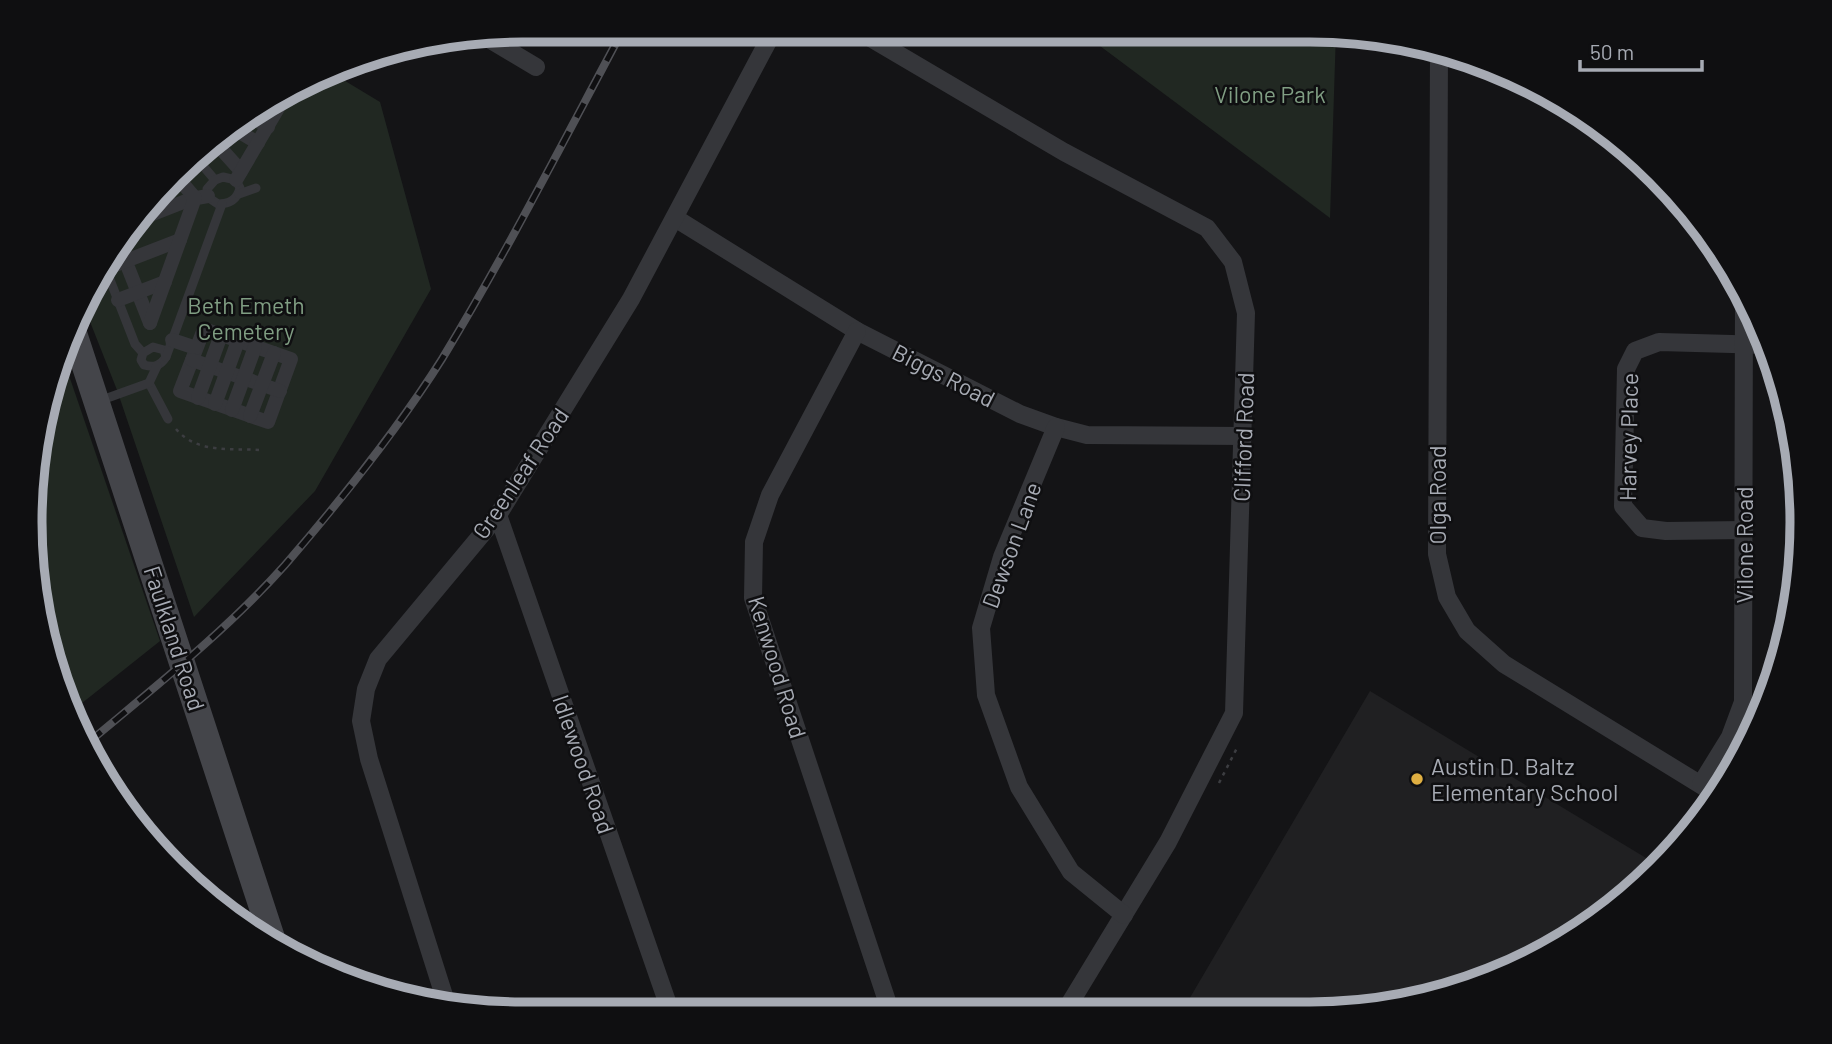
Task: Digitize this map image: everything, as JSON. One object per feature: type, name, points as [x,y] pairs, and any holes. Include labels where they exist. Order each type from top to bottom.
[{"type":"main road","name":"Faulkland Road","points":[[77,343],[269,930]]},
{"type":"street","name":"Greenleaf Road","points":[[444,996],[369,759],[361,721],[366,688],[378,659],[498,516],[631,299],[768,42]]},
{"type":"street","name":"Clifford Road","points":[[877,42],[1064,152],[1207,228],[1233,262],[1246,313],[1234,713],[1168,842],[1071,1002]]},
{"type":"street","points":[[495,43],[536,67]]},
{"type":"street","name":"Olga Road","points":[[1439,59],[1437,554],[1447,597],[1467,631],[1504,664],[1709,789]]},
{"type":"street","points":[[239,182],[275,111]]},
{"type":"street","points":[[258,121],[268,127]]},
{"type":"street","points":[[240,134],[258,143]]},
{"type":"street","points":[[220,150],[239,182]]},
{"type":"street","points":[[184,182],[202,197]]},
{"type":"street","points":[[154,214],[202,197]]},
{"type":"street","points":[[123,255],[150,323],[180,240],[202,197]]},
{"type":"street","name":"Biggs Road","points":[[675,218],[857,331],[1020,414],[1056,428],[1087,435],[1244,436]]},
{"type":"street","points":[[117,264],[180,240]]},
{"type":"street","points":[[118,300],[165,282]]},
{"type":"street","name":"Vilone Road","points":[[1701,784],[1730,737],[1744,702],[1744,319]]},
{"type":"street","points":[[204,328],[238,341],[291,359],[268,422],[180,391],[204,328]]},
{"type":"street","name":"Kenwood Road","points":[[857,331],[770,495],[754,542],[753,598],[887,1002]]},
{"type":"street","points":[[198,398],[221,335]]},
{"type":"street","points":[[172,340],[210,366],[280,390]]},
{"type":"street","points":[[215,404],[238,341]]},
{"type":"street","name":"Harvey Place","points":[[1744,530],[1666,531],[1642,528],[1623,506],[1626,369],[1635,351],[1659,342],[1756,345]]},
{"type":"street","points":[[232,410],[256,347]]},
{"type":"street","points":[[250,416],[274,353]]},
{"type":"street","name":"Dewson Lane","points":[[1056,428],[1002,557],[981,628],[986,695],[1018,788],[1071,872],[1124,915]]},
{"type":"street","name":"Idlewood Road","points":[[498,516],[667,1002]]},
{"type":"lane","points":[[202,165],[215,180]]},
{"type":"lane","points":[[239,182],[232,201],[222,204],[202,197],[215,180],[223,177],[239,182],[256,188]]},
{"type":"lane","points":[[97,402],[149,383],[157,366],[166,357],[222,204]]},
{"type":"lane","points":[[109,277],[135,344],[143,353]]},
{"type":"lane","points":[[157,366],[144,365],[141,360],[143,353],[153,347],[160,348],[164,350],[166,357]]},
{"type":"lane","points":[[149,383],[168,418]]},
{"type":"path","points":[[168,418],[181,435],[201,446],[260,450]]},
{"type":"path","points":[[1217,786],[1240,740]]},
{"type":"shaded area","name":"Austin D. Baltz Elementary School","points":[[1370,691],[1650,860],[1602,903],[1550,938],[1464,977],[1404,993],[1341,1001],[1187,1002]]},
{"type":"green space","name":"Vilone Park","points":[[1095,42],[1336,43],[1330,218]]},
{"type":"green space","name":"Beth Emeth Cemetery","points":[[340,78],[380,102],[431,289],[315,491],[194,617],[117,390],[88,318],[123,255],[161,206],[230,141],[282,106],[310,92]]},
{"type":"green space","points":[[67,369],[160,641],[79,706],[58,646],[46,585],[43,553],[46,459]]},
{"type":"railway","points":[[94,738],[239,613],[327,516],[387,439],[466,319],[617,42]]},
{"type":"place","name":"Austin D. Baltz Elementary School","points":[[1417,779]]}]
